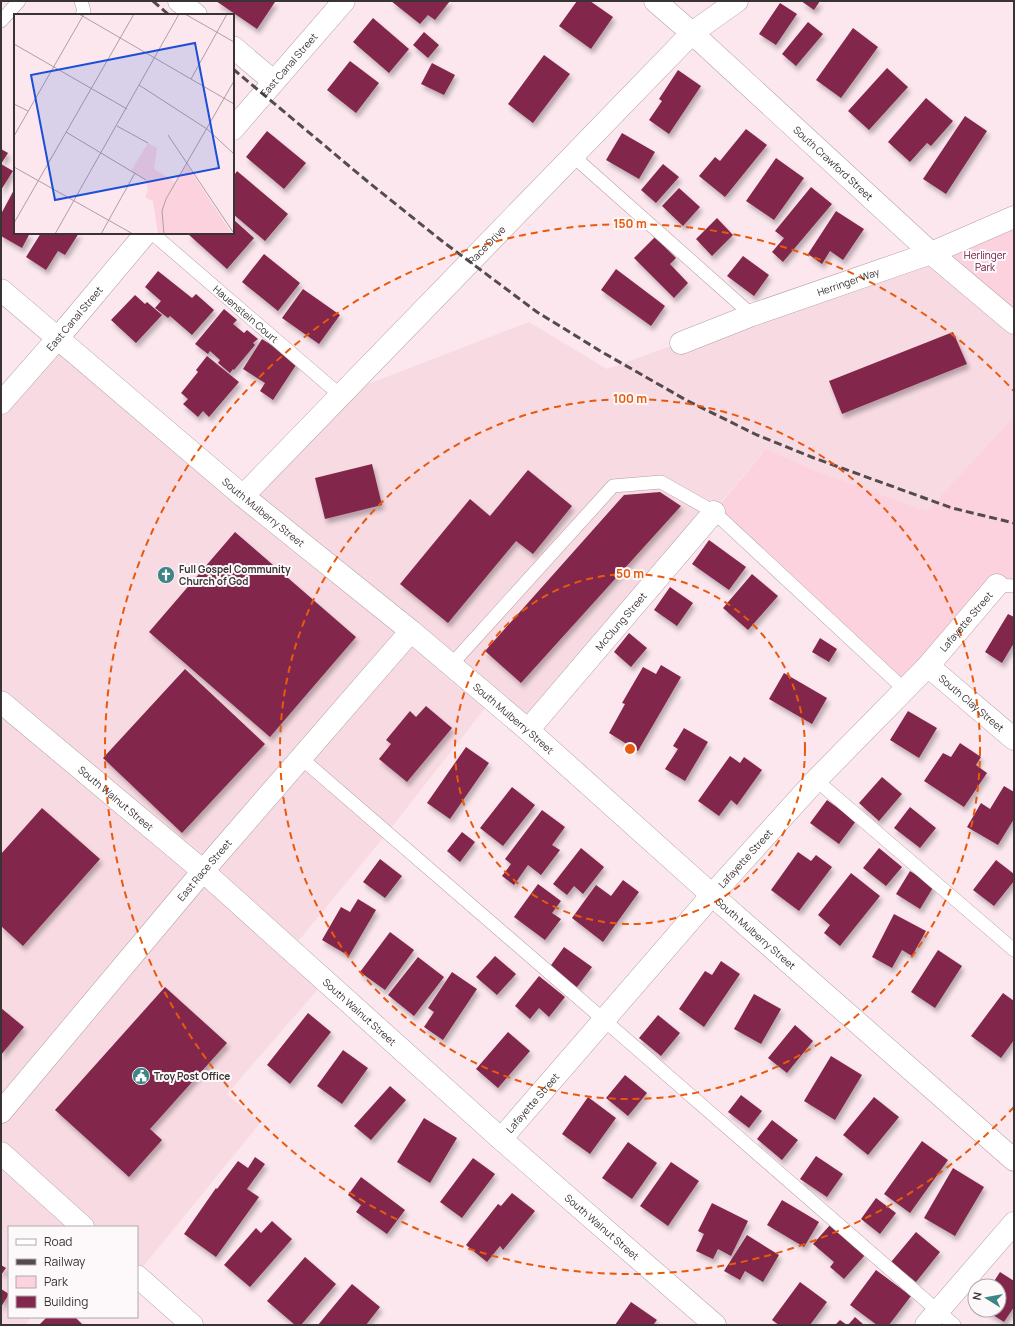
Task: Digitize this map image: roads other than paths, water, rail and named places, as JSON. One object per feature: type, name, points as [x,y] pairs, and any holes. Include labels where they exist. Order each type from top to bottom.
[{"type":"street","points":[[179,1],[195,14]]},
{"type":"street","name":"East Canal Street","points":[[234,128],[344,1]]},
{"type":"street","name":"South Crawford Street","points":[[655,1],[692,33],[931,253],[1014,323]]},
{"type":"street","name":"Race Drive","points":[[243,496],[692,33],[737,1]]},
{"type":"street","points":[[234,48],[274,81]]},
{"type":"street","name":"Herringer Way","points":[[681,343],[752,314],[931,253],[1014,217]]},
{"type":"street","name":"East Canal Street","points":[[1,403],[145,234]]},
{"type":"street","name":"South Mulberry Street","points":[[1,290],[243,496],[411,631],[528,730],[712,895],[1014,1160]]},
{"type":"street","name":"McClung Street","points":[[528,730],[714,512]]},
{"type":"street","name":"Lafayette Street","points":[[501,1139],[712,895],[816,780],[1006,586]]},
{"type":"street","name":"East Race Street","points":[[1,1112],[203,871],[411,631]]},
{"type":"street","name":"South Clay Street","points":[[928,666],[1014,739]]},
{"type":"street","name":"South Walnut Street","points":[[1,702],[203,871],[501,1139],[715,1325]]},
{"type":"street","points":[[1,1153],[82,1226]]},
{"type":"street","points":[[932,1318],[1014,1223]]},
{"type":"street","points":[[138,1277],[192,1325]]},
{"type":"lane","points":[[1,21],[19,1]]},
{"type":"lane","points":[[81,1],[84,11],[82,14]]},
{"type":"lane","points":[[573,156],[752,314]]},
{"type":"lane","name":"Hauenstein Court","points":[[153,234],[340,395]]},
{"type":"lane","points":[[451,665],[613,486],[661,482],[714,512],[905,690]]},
{"type":"lane","points":[[301,758],[604,1020],[932,1318],[954,1325]]},
{"type":"lane","points":[[816,780],[1014,950]]},
{"type":"railway","points":[[153,1],[168,14]]},
{"type":"railway","points":[[234,70],[367,181],[442,241],[537,312],[602,352],[686,400],[757,435],[814,458],[952,508],[1014,523]]},
{"type":"place","name":"Full Gospel Community Church of God","points":[[166,575]]},
{"type":"place","name":"Troy Post Office","points":[[141,1076]]},
{"type":"park label","name":"Herlinger Park","points":[[985,260]]}]
